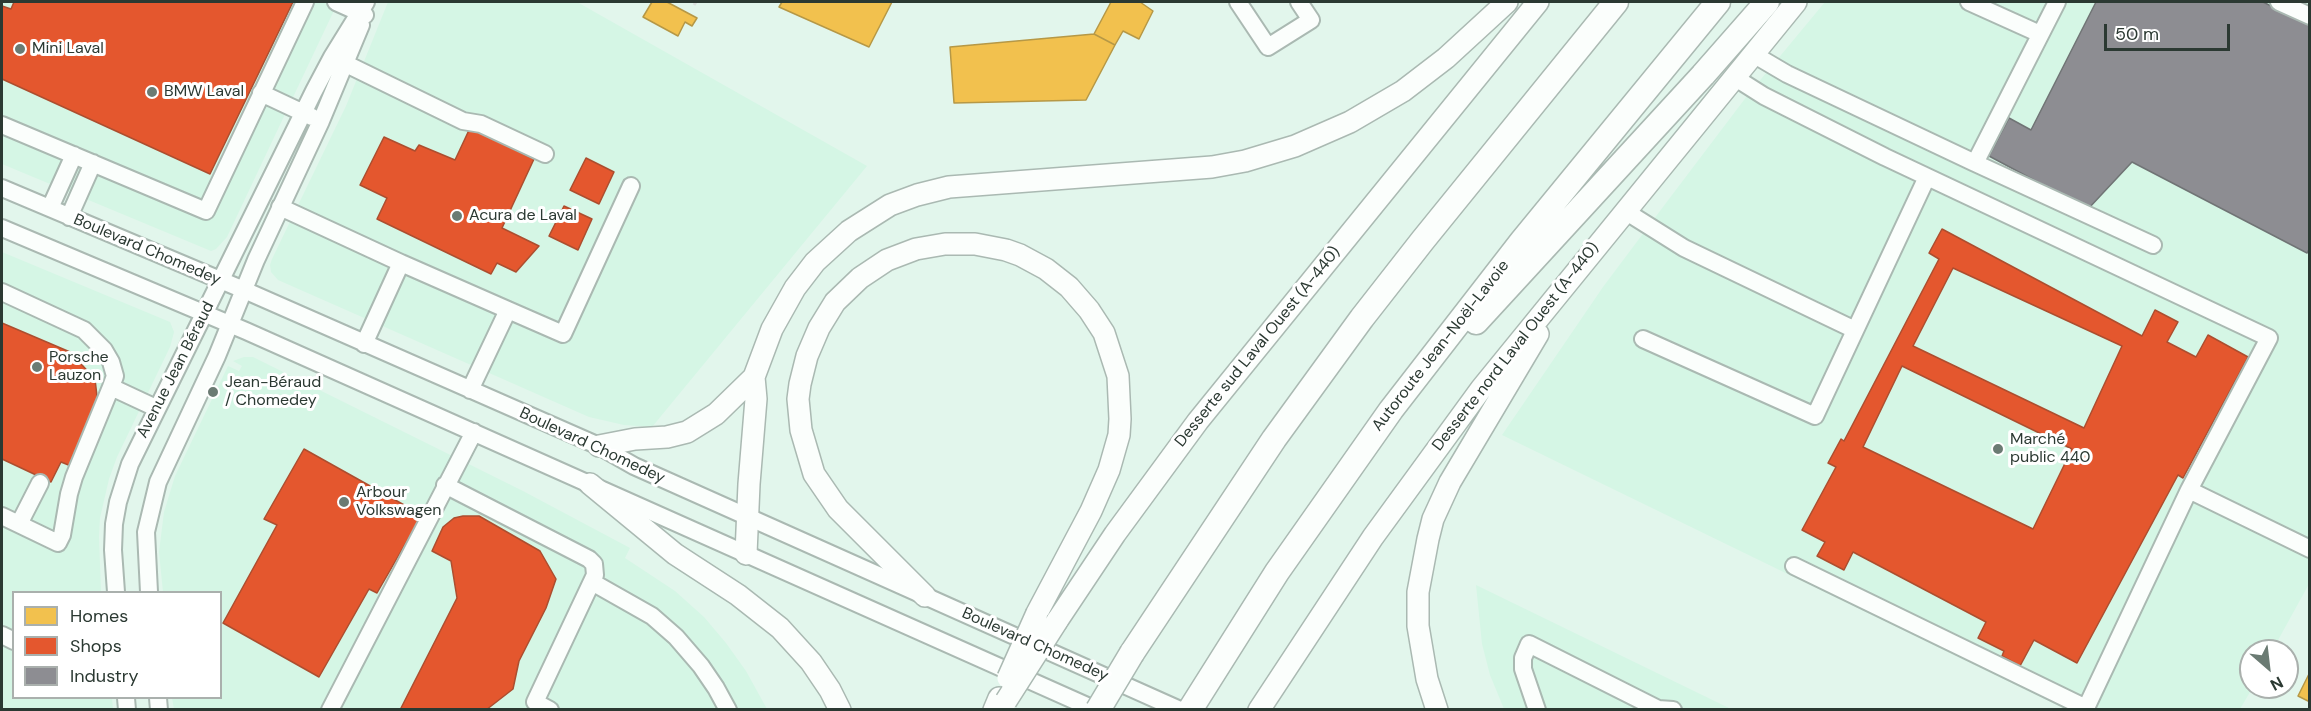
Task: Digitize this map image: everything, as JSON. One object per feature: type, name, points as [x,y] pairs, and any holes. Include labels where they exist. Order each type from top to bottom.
[{"type":"highway","points":[[1097,710],[1268,447],[1423,240],[1616,2]]},
{"type":"highway","name":"Autoroute Jean-Noël-Lavoie","points":[[1190,710],[1256,604],[1375,432],[1502,266],[1718,2]]},
{"type":"highway","points":[[1375,432],[1703,75],[1767,2]]},
{"type":"main road","points":[[599,446],[687,432],[716,414],[754,378],[780,313],[804,275],[838,240],[862,221],[890,205],[949,187],[1212,167],[1279,151],[1325,134],[1392,99],[1446,58],[1507,2]]},
{"type":"main road","name":"Desserte sud Laval Ouest (A-440)","points":[[1000,704],[1110,542],[1198,421],[1538,2]]},
{"type":"main road","name":"Desserte nord Laval Ouest (A-440)","points":[[1259,710],[1319,616],[1481,389],[1796,2]]},
{"type":"main road","points":[[925,596],[838,509],[814,474],[801,430],[798,399],[800,384],[809,348],[819,328],[836,302],[860,278],[887,261],[916,249],[945,244],[975,244],[1020,255],[1046,269],[1070,287],[1104,333],[1118,376],[1120,419],[1109,470],[1091,511],[1037,612],[1000,704]]},
{"type":"main road","points":[[1437,710],[1426,679],[1418,626],[1420,572],[1433,519],[1461,463],[1575,271]]},
{"type":"main road","points":[[746,555],[756,399],[754,378]]},
{"type":"main road","points":[[590,484],[675,554],[738,595],[780,628],[801,649],[817,670],[840,710]]},
{"type":"street","points":[[2,125],[206,211],[304,2]]},
{"type":"street","points":[[336,2],[365,8]]},
{"type":"street","points":[[1238,2],[1268,47],[1311,20],[1299,2]]},
{"type":"street","points":[[1969,2],[2040,34]]},
{"type":"street","points":[[1975,163],[2057,2]]},
{"type":"street","points":[[2279,2],[2310,16]]},
{"type":"street","name":"Avenue Jean Béraud","points":[[116,591],[112,550],[115,513],[130,464],[304,112],[339,61],[365,8]]},
{"type":"street","points":[[1753,54],[1787,74],[2153,245]]},
{"type":"street","points":[[339,61],[463,121],[481,124],[544,154]]},
{"type":"street","name":"Avenue Jean Béraud","points":[[148,591],[146,539],[152,500],[170,454],[217,356],[280,207],[321,121],[339,61]]},
{"type":"street","points":[[1734,77],[1764,96],[1927,177],[2269,338],[2189,490],[2086,708],[1794,566]]},
{"type":"street","points":[[261,93],[321,121]]},
{"type":"street","points":[[50,208],[74,155]]},
{"type":"street","points":[[69,217],[93,163]]},
{"type":"street","points":[[1643,339],[1815,416],[1927,177]]},
{"type":"street","points":[[280,207],[563,334],[631,186]]},
{"type":"street","name":"Boulevard Chomedey","points":[[2,188],[244,290],[599,446],[634,466],[1180,710]]},
{"type":"street","points":[[1624,211],[1684,248],[1856,330]]},
{"type":"street","name":"Boulevard Chomedey","points":[[2,228],[230,324],[1097,710]]},
{"type":"street","points":[[364,344],[401,263]]},
{"type":"street","points":[[2,292],[84,330],[104,350],[115,376],[74,477],[62,536],[58,543],[2,516]]},
{"type":"street","points":[[470,390],[508,310]]},
{"type":"street","points":[[111,387],[156,408]]},
{"type":"street","points":[[330,710],[474,432]]},
{"type":"street","points":[[18,525],[40,483]]},
{"type":"street","points":[[445,485],[588,559],[596,570],[535,702],[550,710]]},
{"type":"street","points":[[2189,490],[2310,549]]},
{"type":"street","points":[[592,582],[652,616],[676,637],[706,673],[728,710]]},
{"type":"street","points":[[1537,710],[1523,669],[1523,658],[1529,644],[1628,703],[1672,710]]},
{"type":"shaded area","points":[[2,2],[338,2],[227,237],[211,251],[2,164]]},
{"type":"shaded area","points":[[388,2],[577,2],[867,166],[652,427],[624,425],[589,417],[278,280],[271,272],[272,259],[346,106]]},
{"type":"shaded area","points":[[1825,2],[2309,2],[2309,584],[2279,639],[2239,639],[2239,699],[2246,699],[2240,709],[2065,709],[1502,435],[1603,287],[1747,96]]},
{"type":"shaded area","points":[[2,252],[170,322],[174,332],[170,347],[117,457],[109,479],[100,518],[101,591],[12,591],[12,699],[112,699],[113,709],[2,709]]},
{"type":"shaded area","points":[[253,357],[523,491],[630,548],[625,558],[675,591],[704,617],[746,671],[767,709],[174,709],[172,699],[222,699],[222,591],[163,591],[159,552],[164,512],[175,476],[228,366],[239,371],[242,366],[233,361]]},
{"type":"shaded area","points":[[1476,585],[1731,709],[1504,709],[1490,675],[1482,644]]},
{"type":"building: Homes","points":[[652,2],[667,2],[697,18],[692,26],[685,22],[678,36],[643,17]]},
{"type":"building: Homes","points":[[782,2],[892,2],[869,47],[779,7]]},
{"type":"building: Homes","points":[[1111,2],[1140,2],[1153,11],[1139,39],[1123,31],[1115,45],[1094,34]]},
{"type":"building: Homes","points":[[1094,34],[1115,45],[1086,100],[954,103],[950,47]]},
{"type":"building: Homes","points":[[2310,672],[2310,702],[2299,696]]},
{"type":"building: Shops","points":[[14,2],[293,2],[210,174],[2,79],[2,6],[11,9]]},
{"type":"building: Shops","points":[[470,128],[534,159],[502,228],[539,246],[516,272],[497,263],[491,274],[377,219],[387,198],[360,185],[384,137],[415,151],[419,145],[455,160]]},
{"type":"building: Shops","points":[[586,158],[614,172],[599,204],[570,190]]},
{"type":"building: Shops","points":[[564,206],[592,219],[578,250],[549,236]]},
{"type":"building: Shops","points":[[1942,229],[2142,336],[2155,310],[2178,322],[2167,342],[2196,357],[2208,335],[2248,357],[2183,478],[2178,475],[2077,663],[2034,640],[2020,666],[2002,656],[2004,651],[1978,638],[1986,622],[1853,552],[1844,570],[1817,556],[1825,542],[1802,530],[1836,467],[1828,463],[1841,439],[1844,441],[1939,259],[1929,253]],"holes":[[[1953,268],[2122,346],[2084,428],[1913,346]],[[1902,366],[2072,449],[2033,529],[1863,447]]]},
{"type":"building: Shops","points":[[2,323],[70,352],[95,379],[98,405],[71,466],[61,462],[51,482],[2,459]]},
{"type":"building: Shops","points":[[304,449],[422,515],[377,593],[369,589],[319,677],[223,623],[277,525],[264,519]]},
{"type":"building: Shops","points":[[479,516],[540,551],[556,579],[546,608],[519,661],[513,689],[486,710],[400,710],[457,598],[451,561],[432,551],[443,527],[454,518]]},
{"type":"building: Industry","points":[[2096,2],[2263,2],[2310,25],[2310,248],[2307,253],[2132,162],[2088,209],[1989,156],[2009,118],[2031,130]]},
{"type":"place","name":"Mini Laval","points":[[20,49]]},
{"type":"place","name":"BMW Laval","points":[[152,92]]},
{"type":"place","name":"Acura de Laval","points":[[457,216]]},
{"type":"place","name":"Porsche Lauzon","points":[[37,367]]},
{"type":"place","name":"Jean-Béraud / Chomedey","points":[[213,392]]},
{"type":"place","name":"Marché public 440","points":[[1998,449]]},
{"type":"place","name":"Arbour Volkswagen","points":[[344,502]]}]
